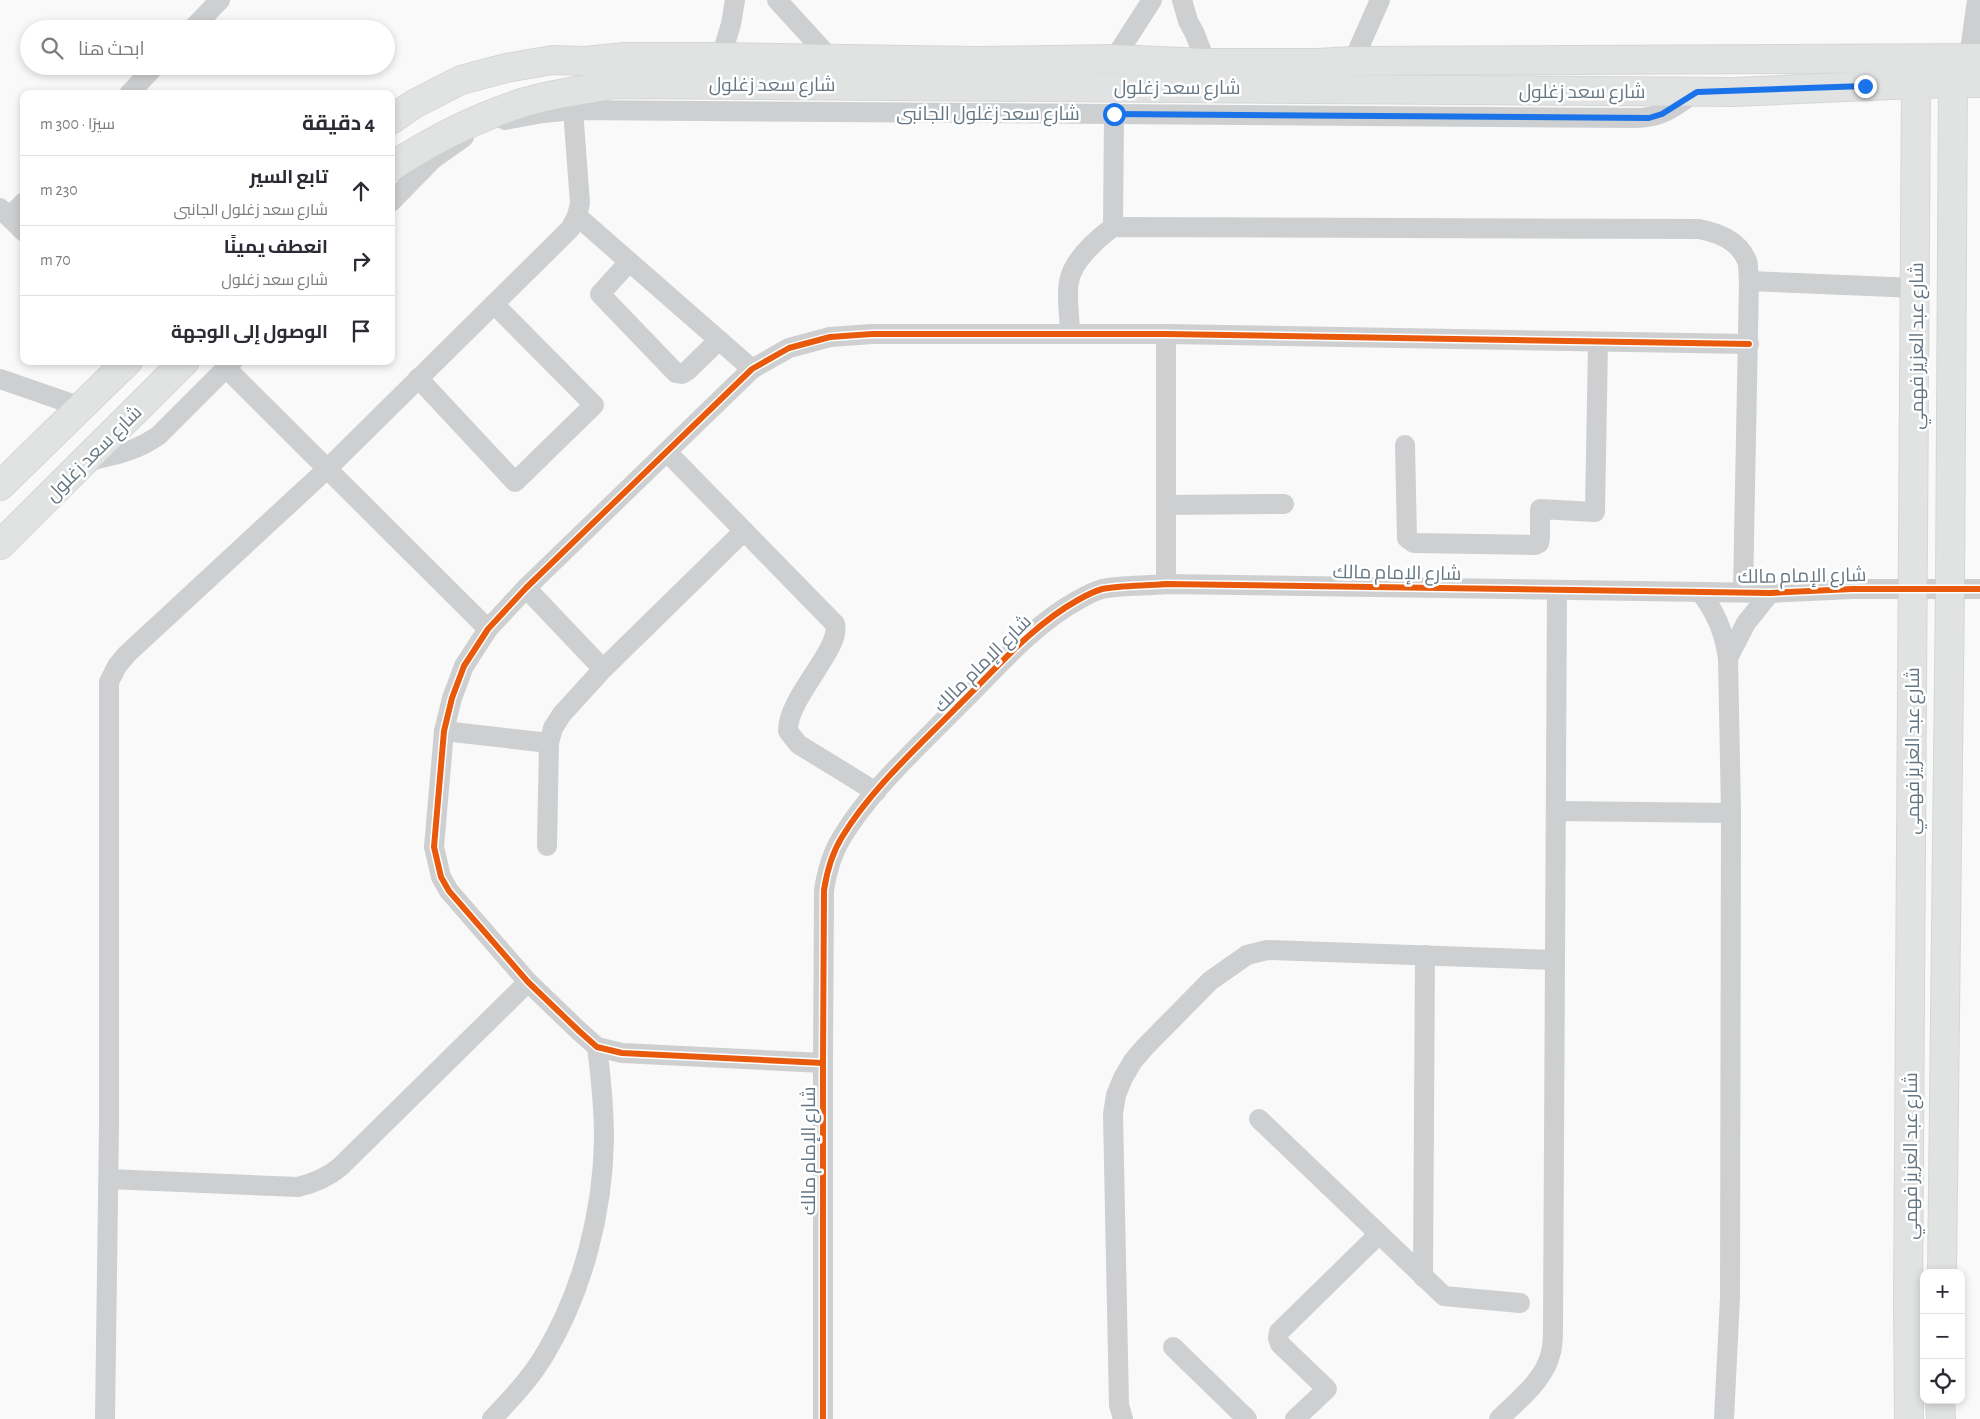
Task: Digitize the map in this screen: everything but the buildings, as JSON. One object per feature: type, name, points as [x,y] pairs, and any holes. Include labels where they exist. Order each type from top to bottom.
[{"type":"main road","name":"شارع سعد زغلول","points":[[395,117],[414,104],[461,80],[506,68],[552,60],[585,61],[625,57],[831,58],[977,73],[1114,59],[1317,63],[1353,60],[1974,58]]},
{"type":"main road","name":"شارع سعد زغلول","points":[[395,164],[422,147],[470,122],[520,104],[613,84],[977,73],[1697,92],[1980,83]]},
{"type":"main road","name":"شارع عبد العزيز فهمي","points":[[1909,1419],[1908,1294],[1917,176],[1916,84]]},
{"type":"main road","name":"شارع عبد العزيز فهمي","points":[[1942,1269],[1950,588],[1953,84]]},
{"type":"main road","points":[[1917,176],[1931,172],[1953,177]]},
{"type":"main road","points":[[0,486],[124,365]]},
{"type":"main road","name":"شارع سعد زغلول","points":[[0,545],[181,365]]},
{"type":"main road","points":[[1940,1404],[1941,1419]]},
{"type":"street","points":[[201,20],[220,0]]},
{"type":"street","points":[[721,57],[732,24],[735,0]]},
{"type":"street","points":[[777,0],[831,58]]},
{"type":"street","points":[[1114,59],[1152,0]]},
{"type":"street","points":[[1182,0],[1188,21],[1206,62]]},
{"type":"street","points":[[1353,60],[1380,0]]},
{"type":"street","points":[[1974,58],[1977,0]]},
{"type":"street","points":[[133,90],[147,75]]},
{"type":"street","name":"شارع سعد زغلول الجانبى","points":[[395,198],[433,159],[458,141],[484,127],[513,118],[573,110],[1649,118],[1662,114],[1697,92]]},
{"type":"street","points":[[105,1419],[109,1179],[109,682],[117,666],[127,654],[328,468],[570,230],[577,216],[580,203],[573,110]]},
{"type":"street","points":[[1113,227],[1114,114]]},
{"type":"street","points":[[20,204],[4,213],[20,228]]},
{"type":"street","points":[[577,216],[752,369]]},
{"type":"street","points":[[1070,334],[1069,281],[1080,260],[1094,242],[1113,227],[1699,229],[1719,234],[1736,245],[1747,261],[1749,281],[1743,592]]},
{"type":"street","points":[[629,262],[600,294],[676,373],[682,374],[687,371],[719,340]]},
{"type":"street","points":[[1749,281],[1916,288]]},
{"type":"street","points":[[418,378],[515,482],[536,462],[594,405],[494,304]]},
{"type":"street","points":[[823,1063],[622,1053],[597,1047],[528,982],[449,891],[441,877],[434,847],[444,730],[464,666],[488,629],[526,588],[752,369],[789,348],[830,337],[872,334],[1166,334],[1749,344]]},
{"type":"street","points":[[1166,334],[1166,584]]},
{"type":"street","points":[[1405,445],[1407,538],[1410,541],[1414,543],[1535,545],[1539,543],[1540,509],[1595,512],[1598,342]]},
{"type":"street","points":[[84,462],[134,450],[147,444],[229,365]]},
{"type":"street","points":[[231,365],[328,468],[488,629]]},
{"type":"street","points":[[0,379],[81,407]]},
{"type":"street","points":[[666,452],[835,624],[836,629],[828,648],[790,713],[788,731],[798,744],[876,792]]},
{"type":"street","points":[[1166,505],[1284,504]]},
{"type":"street","points":[[547,846],[549,743],[554,728],[562,714],[603,669],[744,531]]},
{"type":"street","name":"شارع الإمام مالك","points":[[823,1419],[824,890],[827,872],[841,838],[861,808],[1021,644],[1058,612],[1102,589],[1166,584],[1770,593],[1852,589],[1980,589]]},
{"type":"street","points":[[526,588],[603,669]]},
{"type":"street","points":[[1499,1419],[1535,1384],[1546,1369],[1551,1352],[1554,1328],[1557,590]]},
{"type":"street","points":[[1700,592],[1720,622],[1728,658],[1730,813],[1730,1297],[1724,1419]]},
{"type":"street","points":[[1728,658],[1746,623],[1770,593]]},
{"type":"street","points":[[444,730],[549,743]]},
{"type":"street","points":[[1556,811],[1730,813]]},
{"type":"street","points":[[1124,1419],[1118,1405],[1113,1114],[1116,1095],[1133,1061],[1210,981],[1246,955],[1267,950],[1288,949],[1555,960]]},
{"type":"street","points":[[1423,1277],[1425,955]]},
{"type":"street","points":[[109,1179],[298,1187],[328,1177],[528,982]]},
{"type":"street","points":[[492,1419],[528,1378],[545,1355],[566,1312],[583,1265],[592,1232],[600,1186],[604,1140],[603,1094],[597,1047]]},
{"type":"street","points":[[1259,1119],[1444,1296],[1520,1302]]},
{"type":"street","points":[[1296,1419],[1327,1389],[1280,1344],[1279,1332],[1379,1234]]},
{"type":"street","points":[[1173,1347],[1247,1419]]},
{"type":"cycle path","points":[[823,1063],[622,1053],[597,1047],[528,982],[449,891],[441,877],[434,847],[444,731],[452,698],[464,666],[488,629],[526,588],[752,369],[789,348],[830,337],[872,334],[1166,334],[1749,344]]},
{"type":"cycle path","points":[[823,1419],[824,890],[828,869],[835,849],[842,837],[881,785],[1014,649],[1045,622],[1084,597],[1102,589],[1166,584],[1770,593],[1852,589],[1980,589]]},
{"type":"route","points":[[1114,114],[1649,118],[1674,108],[1697,92],[1865,86]]}]
